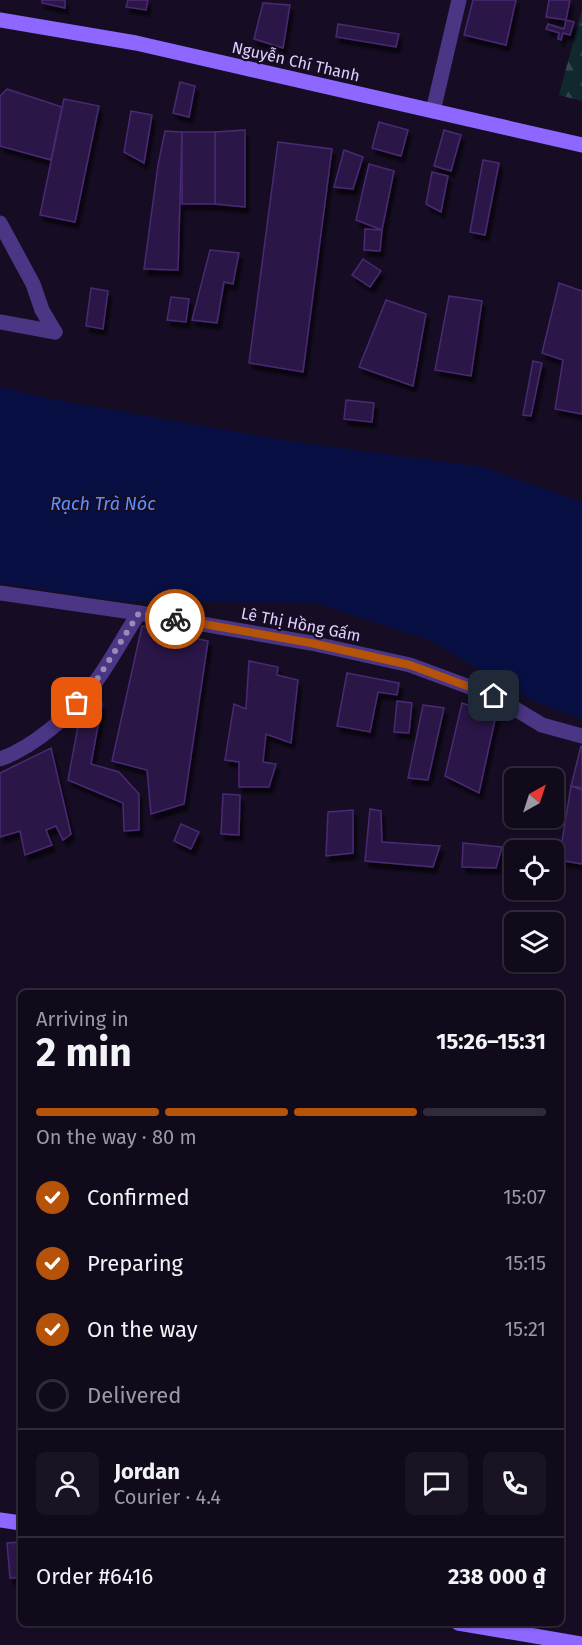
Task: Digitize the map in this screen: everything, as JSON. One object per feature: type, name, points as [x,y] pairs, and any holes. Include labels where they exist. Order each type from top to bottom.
[{"type":"main road","name":"Nguyễn Chí Thanh","points":[[0,20],[136,43],[582,145]]},
{"type":"main road","points":[[0,1520],[18,1523]]},
{"type":"main road","points":[[476,1626],[582,1644]]},
{"type":"street","points":[[433,111],[459,0]]},
{"type":"street","points":[[0,223],[33,284],[42,310],[55,332],[5,322]]},
{"type":"street","name":"Lê Thị Hồng Gấm","points":[[0,593],[139,613],[311,643],[410,665],[494,696],[542,724],[582,736]]},
{"type":"street","points":[[0,759],[35,740],[64,718],[91,689],[139,613]]},
{"type":"green space","points":[[582,9],[582,101],[559,95]]},
{"type":"water","name":"Rạch Trà Nóc","points":[[0,387],[46,398],[283,440],[483,467],[582,502],[582,719],[534,701],[429,640],[315,603],[120,601],[0,583]]},
{"type":"building","points":[[42,0],[65,0],[65,8],[42,3]]},
{"type":"building","points":[[128,0],[148,0],[146,10],[126,7]]},
{"type":"building","points":[[473,0],[516,0],[506,45],[464,35]]},
{"type":"building","points":[[549,0],[570,0],[566,20],[546,17]]},
{"type":"building","points":[[263,3],[290,5],[283,48],[254,39]]},
{"type":"building","points":[[566,20],[574,22],[570,35],[563,33],[561,40],[558,39],[559,33],[546,29],[548,24],[564,29]]},
{"type":"building","points":[[338,24],[399,34],[396,47],[336,37]]},
{"type":"building","points":[[180,82],[195,86],[189,117],[173,113]]},
{"type":"building","points":[[7,89],[62,107],[51,160],[0,146],[0,96]]},
{"type":"building","points":[[64,99],[99,106],[75,222],[40,215]]},
{"type":"building","points":[[131,111],[152,115],[144,163],[124,152]]},
{"type":"building","points":[[379,122],[408,130],[401,156],[372,148]]},
{"type":"building","points":[[245,130],[245,207],[215,204],[215,132]]},
{"type":"building","points":[[444,130],[461,135],[451,171],[434,166]]},
{"type":"building","points":[[165,131],[182,132],[178,270],[144,269],[158,165]]},
{"type":"building","points":[[182,132],[215,132],[215,204],[182,204]]},
{"type":"building","points":[[278,142],[332,149],[303,372],[249,363]]},
{"type":"building","points":[[344,150],[363,157],[353,189],[334,187]]},
{"type":"building","points":[[483,160],[499,163],[485,235],[470,232]]},
{"type":"building","points":[[369,164],[394,171],[382,230],[356,220]]},
{"type":"building","points":[[432,172],[448,176],[441,212],[426,204]]},
{"type":"building","points":[[365,229],[382,230],[380,251],[364,250]]},
{"type":"building","points":[[210,250],[239,253],[233,284],[224,282],[217,323],[192,320]]},
{"type":"building","points":[[363,259],[381,271],[370,287],[352,275]]},
{"type":"building","points":[[559,283],[582,291],[582,414],[555,409],[563,360],[542,353]]},
{"type":"building","points":[[91,288],[108,291],[103,329],[86,326]]},
{"type":"building","points":[[449,296],[482,301],[471,376],[435,370]]},
{"type":"building","points":[[171,297],[189,299],[186,322],[167,320]]},
{"type":"building","points":[[386,300],[426,314],[413,386],[359,367]]},
{"type":"building","points":[[533,361],[542,363],[531,416],[523,415]]},
{"type":"building","points":[[346,400],[374,403],[372,422],[344,419]]},
{"type":"building","points":[[142,626],[208,641],[184,804],[151,814],[147,770],[112,761]]},
{"type":"building","points":[[249,661],[278,667],[277,675],[298,680],[291,743],[266,734],[263,762],[276,764],[269,787],[239,787],[239,762],[225,760],[234,704],[246,709]]},
{"type":"building","points":[[347,673],[399,683],[397,695],[378,692],[370,732],[337,726]]},
{"type":"building","points":[[397,701],[412,703],[409,733],[394,732]]},
{"type":"building","points":[[462,703],[496,715],[479,793],[445,776]]},
{"type":"building","points":[[102,704],[91,764],[119,772],[139,794],[139,830],[124,831],[123,803],[68,780],[81,710]]},
{"type":"building","points":[[423,705],[444,708],[428,780],[408,778]]},
{"type":"building","points":[[582,746],[582,788],[571,786]]},
{"type":"building","points":[[51,748],[71,834],[63,840],[56,826],[46,830],[52,845],[25,855],[20,831],[0,837],[0,773]]},
{"type":"building","points":[[571,786],[582,790],[582,864],[564,861],[562,840]]},
{"type":"building","points":[[223,794],[240,795],[239,835],[221,834]]},
{"type":"building","points":[[370,809],[381,811],[382,842],[440,846],[433,867],[365,861]]},
{"type":"building","points":[[353,810],[353,853],[326,856],[328,812]]},
{"type":"building","points":[[181,824],[199,832],[191,849],[174,841]]},
{"type":"building","points":[[463,843],[502,847],[496,868],[462,867]]},
{"type":"building","points":[[18,1542],[18,1578],[10,1578],[7,1543]]},
{"type":"way so far","points":[[77,703],[91,689],[139,613],[175,619]]},
{"type":"route","points":[[175,619],[311,643],[410,665],[494,696]]}]
